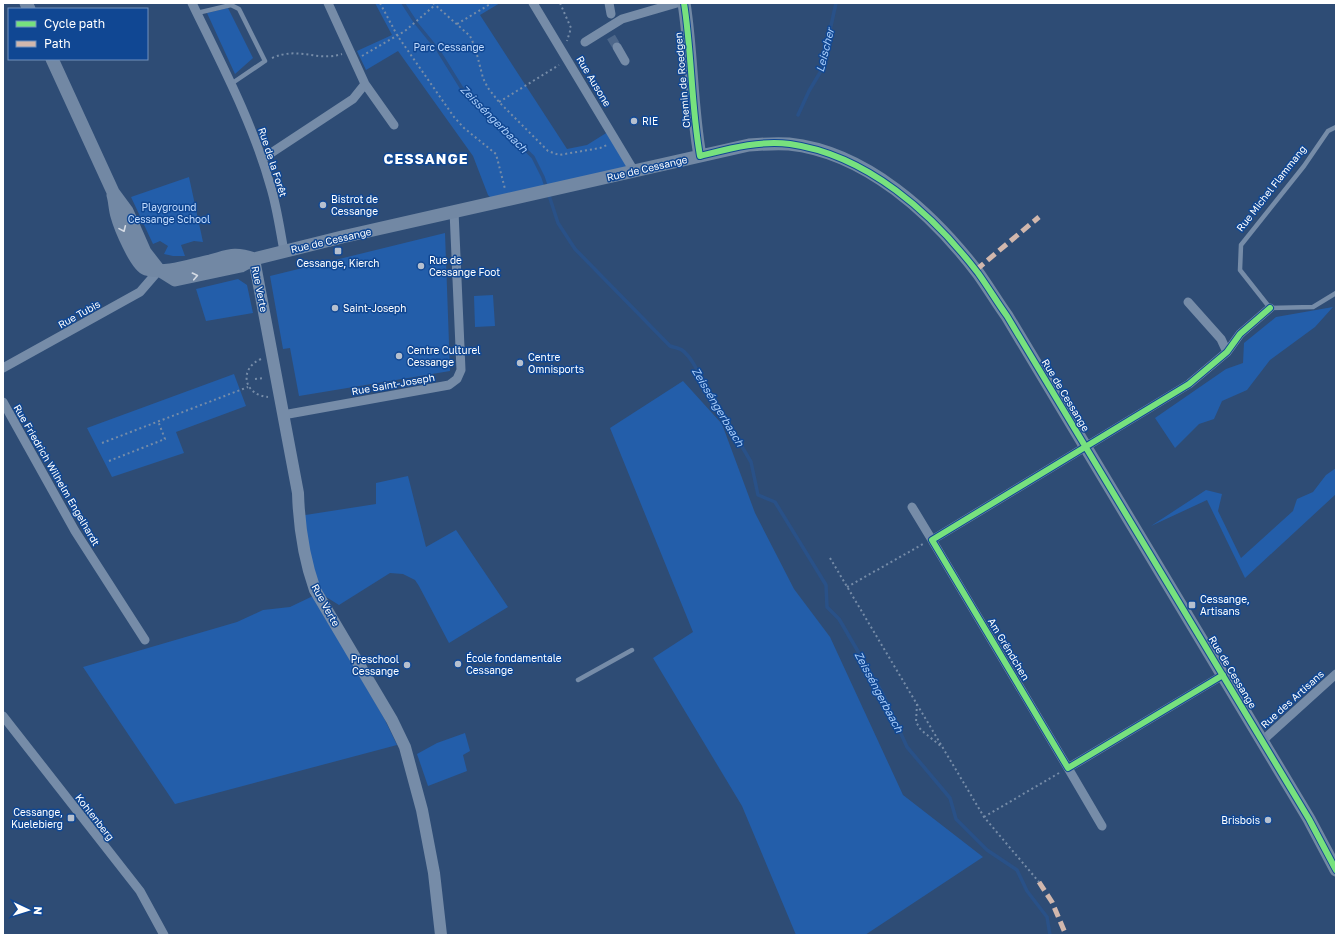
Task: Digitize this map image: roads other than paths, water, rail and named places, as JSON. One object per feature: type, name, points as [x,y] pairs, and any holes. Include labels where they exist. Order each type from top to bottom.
[{"type":"main road","name":"Chemin de Roedgen","points":[[684,3],[690,45],[693,104],[700,156]]},
{"type":"main road","points":[[52,60],[113,192],[127,211],[145,252],[159,270]]},
{"type":"main road","name":"Rue de Cessange","points":[[159,270],[238,254],[254,259],[454,211],[737,147],[767,144],[788,144],[819,150],[850,162],[878,178],[912,202],[949,240],[978,273],[1007,316],[1223,675],[1323,842],[1336,870]]},
{"type":"street","name":"Rue de la Forêt","points":[[192,3],[231,84],[262,159],[272,189],[284,251]]},
{"type":"street","points":[[328,3],[365,84],[394,125]]},
{"type":"street","name":"Rue Ausone","points":[[534,3],[634,171]]},
{"type":"street","points":[[609,3],[611,14]]},
{"type":"street","points":[[585,42],[609,34],[622,19],[677,3]]},
{"type":"street","points":[[617,47],[625,61]]},
{"type":"street","points":[[262,159],[353,99],[365,84]]},
{"type":"street","name":"Rue Saint-Joseph","points":[[283,415],[449,385],[457,379],[461,370],[454,211]]},
{"type":"street","name":"Rue Verte","points":[[254,259],[298,493],[299,516],[309,573],[315,590],[380,700],[405,747],[422,810],[434,873],[441,935]]},
{"type":"street","name":"Rue Tubis","points":[[3,368],[140,292],[159,270]]},
{"type":"street","points":[[1188,302],[1222,339],[1227,352]]},
{"type":"street","points":[[932,540],[1189,384],[1227,352],[1240,334],[1270,308]]},
{"type":"street","name":"Rue Friedrich Wilhelm Engelhardt","points":[[3,402],[75,531],[145,640]]},
{"type":"street","name":"Am Grëndchen","points":[[912,507],[1102,826]]},
{"type":"street","name":"Rue des Artisans","points":[[1262,741],[1336,674]]},
{"type":"street","points":[[1068,768],[1223,675]]},
{"type":"street","name":"Kohlenberg","points":[[3,716],[140,891],[164,935]]},
{"type":"lane","points":[[197,13],[231,5],[239,9],[265,60],[231,84]]},
{"type":"lane","name":"Rue Michel Flammang","points":[[1270,308],[1240,270],[1241,245],[1304,166],[1328,131],[1336,127]]},
{"type":"lane","points":[[1270,308],[1313,307],[1336,293]]},
{"type":"lane","points":[[578,680],[632,650]]},
{"type":"waterway","name":"Zeisséngerbaach","points":[[403,3],[416,23],[438,50],[461,87],[533,157],[543,177],[558,223],[575,249],[670,346],[682,350],[693,363],[714,403],[720,409],[751,462],[758,495],[775,502],[826,585],[827,607],[839,619],[883,694],[907,747],[950,798],[956,819],[987,850],[1017,870],[1027,891],[1047,917],[1050,935]]},
{"type":"waterway","name":"Leischer","points":[[798,115],[809,91],[821,71],[836,3]]},
{"type":"tunnel","points":[[611,37],[617,47]]},
{"type":"place","name":"RIE","points":[[634,121]]},
{"type":"place","name":"Bistrot de Cessange","points":[[323,205]]},
{"type":"place","name":"Cessange, Kierch","points":[[338,251]]},
{"type":"place","name":"Rue de Cessange Foot","points":[[421,266]]},
{"type":"place","name":"Saint-Joseph","points":[[335,308]]},
{"type":"place","name":"Centre Culturel Cessange","points":[[399,356]]},
{"type":"place","name":"Centre Omnisports","points":[[520,363]]},
{"type":"place","name":"Cessange, Artisans","points":[[1192,605]]},
{"type":"place","name":"École fondamentale Cessange","points":[[458,664]]},
{"type":"place","name":"Preschool Cessange","points":[[407,665]]},
{"type":"place","name":"Cessange, Kuelebierg","points":[[71,818]]},
{"type":"place","name":"Brisbois","points":[[1268,820]]},
{"type":"district","name":"CESSANGE","points":[[426,159]]},
{"type":"park label","name":"Parc Cessange","points":[[449,47]]},
{"type":"park label","name":"Playground Cessange School","points":[[169,212]]}]
